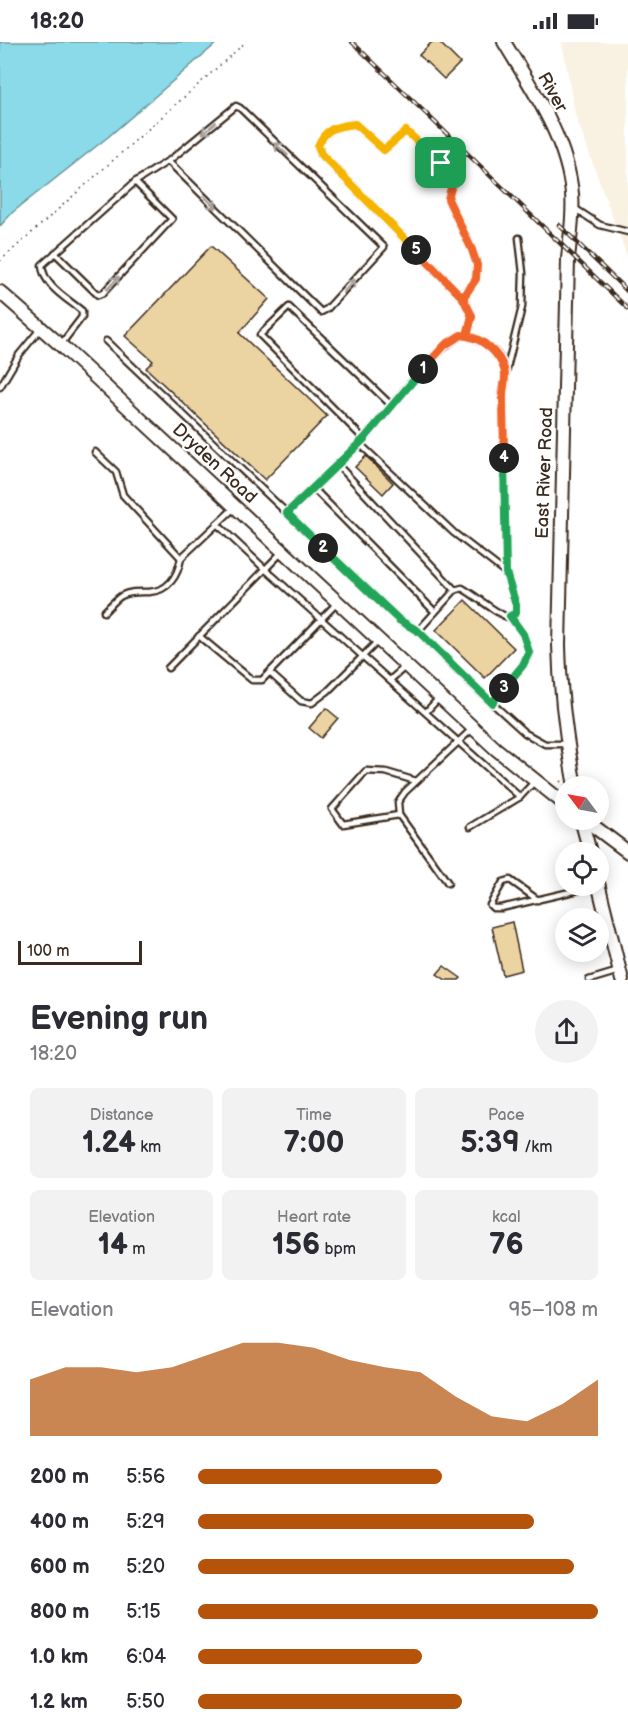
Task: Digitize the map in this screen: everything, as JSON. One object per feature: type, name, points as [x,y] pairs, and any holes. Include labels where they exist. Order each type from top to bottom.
[{"type":"street","name":"River","points":[[504,42],[548,118],[566,162]]},
{"type":"street","name":"East River Road","points":[[566,162],[573,207],[568,259],[559,592],[560,692],[573,776]]},
{"type":"street","name":"Dryden Road","points":[[2,294],[474,728],[555,796]]},
{"type":"street","points":[[598,830],[628,852]]},
{"type":"street","points":[[602,896],[620,975]]},
{"type":"lane","points":[[60,345],[82,317],[82,311],[48,282],[42,272],[42,265],[135,182],[168,161],[236,106],[384,247],[327,309],[321,312],[168,161]]},
{"type":"lane","points":[[463,298],[476,279],[477,265],[448,199],[454,177],[406,131],[384,150],[355,124],[336,126],[323,135],[318,145],[321,154],[463,298],[472,316],[467,336]]},
{"type":"lane","points":[[55,253],[98,295],[103,293],[172,219],[135,182]]},
{"type":"lane","points":[[573,207],[600,225],[628,232]]},
{"type":"lane","points":[[418,631],[455,590],[462,588],[475,595],[497,613],[507,617],[516,613],[516,605],[506,573],[503,393],[522,307],[523,273],[519,238]]},
{"type":"lane","points":[[391,405],[289,307],[260,335],[454,533],[506,573]]},
{"type":"lane","points":[[0,387],[19,355],[41,328]]},
{"type":"lane","points":[[287,513],[362,441],[445,345],[461,335],[480,340],[502,362],[506,372]]},
{"type":"lane","points":[[106,341],[399,620],[418,631],[525,733],[545,744],[567,744]]},
{"type":"lane","points":[[95,452],[116,472],[123,495],[181,558]]},
{"type":"lane","points":[[337,464],[455,590]]},
{"type":"lane","points":[[313,488],[434,611]]},
{"type":"lane","points":[[104,612],[122,596],[135,592],[152,592],[174,580],[181,558],[235,507]]},
{"type":"lane","points":[[217,524],[520,797]]},
{"type":"lane","points":[[168,668],[283,551]]},
{"type":"lane","points":[[199,636],[252,680],[262,680],[338,602]]},
{"type":"lane","points":[[492,703],[523,665],[529,652],[523,634],[510,616]]},
{"type":"lane","points":[[270,673],[301,701],[312,703],[328,691],[379,640]]},
{"type":"lane","points":[[390,680],[407,666]]},
{"type":"lane","points":[[426,712],[440,697]]},
{"type":"lane","points":[[448,883],[399,815],[398,802],[416,781],[474,728]]},
{"type":"lane","points":[[399,815],[343,824],[332,809],[366,771],[386,772],[416,781]]},
{"type":"lane","points":[[470,827],[520,797],[535,780]]},
{"type":"lane","points":[[538,900],[510,880],[503,882],[490,905],[493,908],[501,908],[538,900],[555,896]]},
{"type":"lane","points":[[589,980],[620,975]]},
{"type":"path","points":[[0,261],[246,42]]},
{"type":"shaded area","points":[[562,42],[628,42],[628,259],[575,115]]},
{"type":"water","points":[[0,42],[218,42],[108,137],[13,212],[0,226]]},
{"type":"building","points":[[432,42],[439,42],[460,63],[444,79],[419,55]]},
{"type":"building","points":[[211,246],[269,299],[239,333],[327,416],[265,480],[146,368],[153,361],[125,336]]},
{"type":"building","points":[[366,456],[393,483],[383,494],[355,467]]},
{"type":"building","points":[[465,600],[514,648],[485,678],[436,630]]},
{"type":"building","points":[[326,708],[338,718],[321,738],[309,728]]},
{"type":"building","points":[[512,922],[522,970],[503,975],[492,927]]},
{"type":"building","points":[[444,966],[461,978],[446,980],[437,974]]},
{"type":"railway","points":[[352,42],[628,309]]},
{"type":"railway","points":[[559,225],[628,292]]},
{"type":"route","points":[[441,163],[406,131],[384,150],[355,124],[336,126],[323,135],[318,145],[321,154],[463,298],[472,316],[467,336],[480,340],[493,351],[502,362],[506,372],[503,393],[506,573],[516,605],[516,613],[510,616],[523,634],[529,652],[523,665],[492,703],[418,631],[399,620],[287,513],[364,439],[394,401],[445,345],[461,335],[467,336],[472,316],[463,298],[476,279],[477,265],[448,199],[454,177],[441,163]]}]
